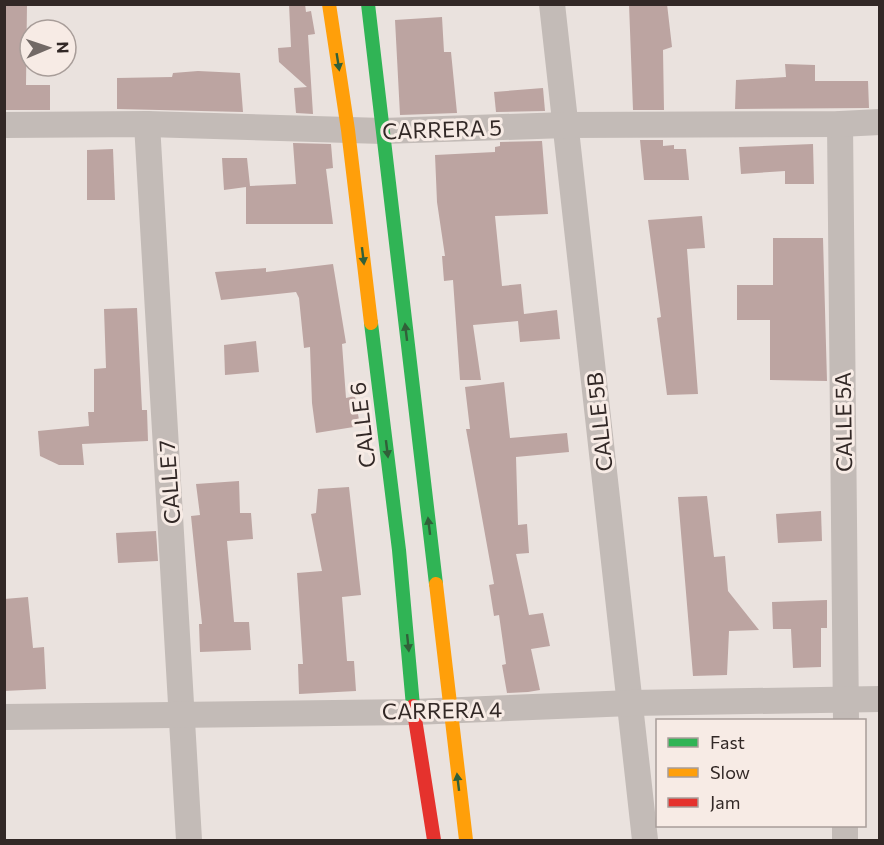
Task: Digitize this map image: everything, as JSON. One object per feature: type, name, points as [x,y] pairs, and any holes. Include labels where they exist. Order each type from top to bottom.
[{"type":"street","name":"CALLE 6","points":[[329,4],[415,549],[449,711],[466,840]]},
{"type":"street","name":"CALLE 6","points":[[368,4],[383,131],[415,549],[414,711],[434,840]]},
{"type":"street","name":"CALLE 5B","points":[[552,4],[645,840]]},
{"type":"street","name":"CARRERA 5","points":[[4,125],[147,124],[383,131],[566,125],[879,122]]},
{"type":"street","name":"CALLE 7","points":[[147,124],[189,840]]},
{"type":"street","name":"CALLE 5A","points":[[840,124],[846,709]]},
{"type":"street","name":"CARRERA 4","points":[[4,717],[449,711],[631,703],[846,709],[879,699]]},
{"type":"building","points":[[4,4],[27,4],[27,18],[18,18],[18,78],[26,78],[26,85],[50,85],[50,110],[4,110]]},
{"type":"building","points":[[289,4],[305,4],[306,12],[311,11],[315,34],[308,35],[313,114],[296,113],[294,88],[307,87],[279,62],[278,48],[291,47]]},
{"type":"building","points":[[629,4],[667,4],[672,47],[663,50],[664,110],[633,110]]},
{"type":"building","points":[[442,17],[444,52],[451,52],[457,113],[400,115],[395,20]]},
{"type":"building","points":[[785,64],[815,65],[815,81],[868,81],[869,108],[735,109],[736,80],[786,77]]},
{"type":"building","points":[[198,71],[240,73],[243,112],[117,109],[117,78],[172,77],[173,73]]},
{"type":"building","points":[[543,88],[545,111],[496,112],[494,92]]},
{"type":"building","points":[[640,140],[663,140],[663,146],[674,145],[674,149],[686,149],[689,180],[644,180]]},
{"type":"building","points":[[542,141],[548,214],[495,216],[502,286],[521,284],[524,314],[557,310],[560,339],[520,342],[518,321],[473,325],[481,380],[460,380],[453,280],[444,281],[442,256],[445,256],[437,202],[435,155],[495,152],[495,147],[500,146],[500,142]]},
{"type":"building","points":[[293,143],[331,144],[333,168],[326,169],[333,224],[246,224],[246,187],[224,190],[222,158],[247,158],[250,186],[296,184]]},
{"type":"building","points":[[813,144],[814,184],[785,184],[785,171],[741,174],[739,147]]},
{"type":"building","points":[[113,149],[115,200],[87,200],[87,150]]},
{"type":"building","points":[[702,216],[705,248],[687,249],[698,394],[667,395],[657,318],[661,317],[648,220]]},
{"type":"building","points":[[773,238],[823,238],[827,381],[770,380],[770,320],[737,320],[737,285],[773,285]]},
{"type":"building","points":[[333,264],[346,343],[342,344],[346,398],[355,396],[360,426],[316,433],[312,403],[310,347],[304,348],[299,298],[296,292],[221,300],[215,272],[266,268],[266,272]]},
{"type":"building","points":[[137,308],[142,410],[147,410],[148,441],[82,444],[84,465],[59,465],[40,456],[38,431],[89,426],[88,412],[94,412],[94,369],[106,368],[104,309]]},
{"type":"building","points":[[256,341],[259,372],[225,375],[224,345]]},
{"type":"building","points":[[504,382],[510,438],[567,433],[569,452],[516,457],[518,525],[527,524],[529,553],[516,554],[529,615],[543,613],[550,646],[531,649],[540,690],[507,693],[502,665],[506,664],[499,615],[494,616],[489,585],[494,584],[466,429],[470,429],[465,387]]},
{"type":"building","points":[[239,481],[240,513],[251,513],[253,539],[227,541],[234,622],[249,622],[251,650],[200,652],[199,624],[202,624],[191,516],[200,515],[196,484]]},
{"type":"building","points":[[349,487],[361,595],[342,597],[347,661],[354,661],[356,691],[299,694],[298,664],[303,664],[297,573],[322,571],[311,514],[316,513],[318,489]]},
{"type":"building","points":[[707,496],[714,557],[725,556],[728,591],[759,630],[729,631],[727,675],[693,676],[678,497]]},
{"type":"building","points":[[821,511],[822,541],[778,543],[776,514]]},
{"type":"building","points":[[156,531],[158,561],[118,563],[116,533]]},
{"type":"building","points":[[28,597],[33,648],[44,647],[46,689],[4,691],[4,599]]},
{"type":"building","points":[[827,600],[827,628],[821,628],[821,667],[793,668],[791,629],[773,629],[772,602]]},
{"type":"traffic: fast","points":[[368,4],[436,584]]},
{"type":"traffic: fast","points":[[371,323],[399,550],[413,706]]},
{"type":"traffic: slow","points":[[329,4],[348,130],[371,323]]},
{"type":"traffic: slow","points":[[436,584],[466,840]]},
{"type":"traffic: jam","points":[[413,706],[434,840]]}]
